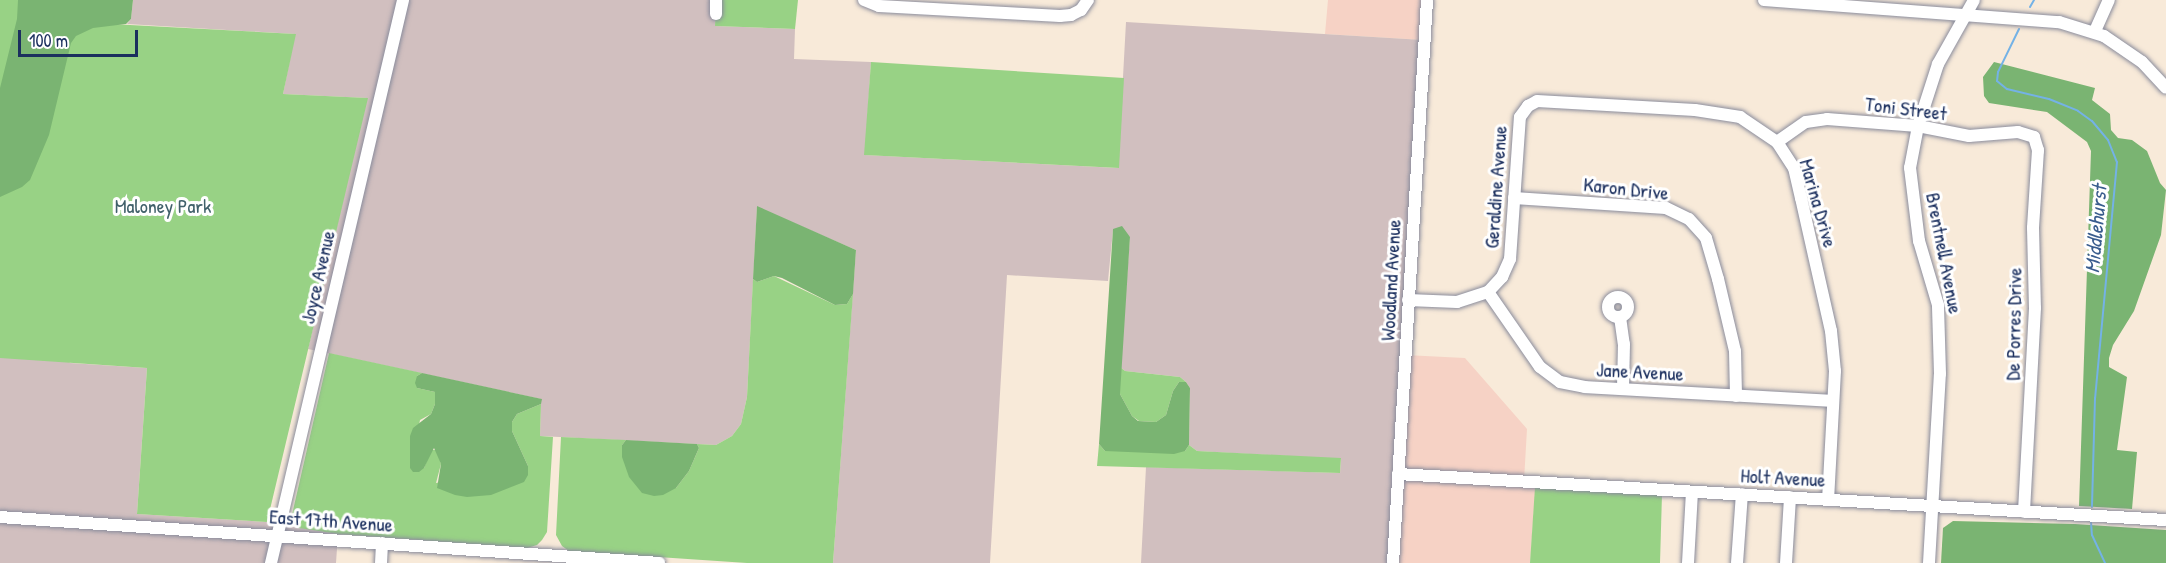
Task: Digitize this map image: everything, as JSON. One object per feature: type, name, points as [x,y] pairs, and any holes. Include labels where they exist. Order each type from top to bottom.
[{"type":"street","name":"Joyce Avenue","points":[[271,563],[403,0]]},
{"type":"street","points":[[716,0],[716,14]]},
{"type":"street","points":[[864,0],[879,6],[1060,16],[1071,15],[1081,10],[1088,0]]},
{"type":"street","name":"Woodland Avenue","points":[[1393,563],[1427,0]]},
{"type":"street","points":[[1764,0],[1858,3],[2050,21],[2095,31],[2142,62],[2166,88]]},
{"type":"street","name":"Brentnell Avenue","points":[[1929,563],[1940,374],[1938,305],[1919,241],[1910,168],[1918,126],[1938,64],[1974,0]]},
{"type":"street","points":[[2095,31],[2109,0]]},
{"type":"street","name":"Marina Drive","points":[[1528,106],[1537,101],[1549,101],[1717,112],[1740,117],[1777,142],[1794,168],[1831,331],[1835,371],[1828,499]]},
{"type":"street","name":"Geraldine Avenue","points":[[1488,292],[1502,277],[1510,258],[1520,117],[1528,106]]},
{"type":"street","name":"Toni Street","points":[[1777,142],[1789,132],[1816,119],[1918,126],[1969,136],[2018,132],[2034,137]]},
{"type":"street","name":"De Porres Drive","points":[[2024,512],[2035,308],[2033,236],[2038,150],[2034,137]]},
{"type":"street","name":"Karon Drive","points":[[1514,198],[1666,208],[1689,219],[1706,238],[1718,279],[1735,351],[1736,396]]},
{"type":"street","points":[[1408,300],[1457,302],[1488,292]]},
{"type":"street","name":"Jane Avenue","points":[[1488,292],[1540,367],[1560,382],[1623,389],[1833,402]]},
{"type":"street","points":[[1620,317],[1624,344],[1623,389]]},
{"type":"street","name":"Holt Avenue","points":[[1398,474],[2166,520]]},
{"type":"street","points":[[1688,563],[1692,492]]},
{"type":"street","points":[[1737,563],[1742,494]]},
{"type":"street","points":[[1786,563],[1790,497]]},
{"type":"street","name":"East 17th Avenue","points":[[0,517],[382,543],[501,557],[659,563]]},
{"type":"street","points":[[381,563],[382,543]]},
{"type":"shaded area","points":[[133,0],[716,0],[715,26],[795,29],[794,59],[871,62],[865,155],[1118,168],[1126,22],[1423,40],[1393,563],[1141,563],[1146,467],[1340,473],[1341,459],[1197,451],[1189,445],[1190,388],[1186,382],[1180,377],[1125,371],[1120,367],[1130,237],[1113,230],[1108,281],[1007,275],[990,563],[833,563],[856,250],[757,207],[747,397],[741,424],[732,436],[716,445],[540,436],[541,399],[308,349],[367,98],[283,94],[295,34],[127,24],[131,19]]},
{"type":"shaded area","points":[[1328,0],[1427,0],[1423,40],[1325,34]]},
{"type":"shaded area","points":[[0,247],[70,363],[147,368],[137,514],[267,522],[338,534],[336,563],[0,563]]},
{"type":"shaded area","points":[[1405,355],[1465,358],[1527,429],[1524,481],[1536,482],[1530,563],[1393,563]]},
{"type":"green space","name":"Maloney Park","points":[[0,0],[18,0],[18,19],[296,34],[283,94],[368,98],[267,522],[137,514],[147,368],[0,358]]},
{"type":"green space","points":[[18,0],[133,0],[131,19],[126,24],[93,28],[76,36],[71,43],[49,135],[30,180],[22,187],[0,197],[0,88],[17,19]]},
{"type":"green space","points":[[716,0],[798,0],[795,29],[715,26]]},
{"type":"green space","points":[[871,62],[1124,78],[1119,168],[864,155]]},
{"type":"green space","points":[[1994,62],[2095,88],[2092,100],[2110,114],[2111,130],[2118,138],[2132,140],[2147,151],[2160,183],[2166,190],[2161,235],[2134,311],[2113,345],[2109,358],[2109,367],[2127,377],[2117,450],[2137,452],[2132,509],[2079,506],[2091,151],[2087,142],[2047,112],[1989,103],[1984,96],[1983,77]]},
{"type":"green space","points":[[757,206],[856,250],[853,294],[847,304],[835,305],[782,278],[774,276],[757,282],[753,279]]},
{"type":"green space","points":[[1122,226],[1130,237],[1120,394],[1132,416],[1138,421],[1156,422],[1166,415],[1173,391],[1179,382],[1186,382],[1190,388],[1189,445],[1185,451],[1174,454],[1105,451],[1099,444],[1113,229]]},
{"type":"green space","points":[[774,276],[835,305],[847,304],[853,294],[833,563],[747,563],[569,551],[562,546],[556,535],[561,437],[626,440],[622,445],[676,488],[689,471],[699,448],[697,444],[716,445],[732,436],[741,424],[747,397],[753,279],[757,282]]},
{"type":"green space","points":[[329,353],[422,373],[417,376],[417,388],[435,392],[435,404],[431,414],[420,420],[410,468],[424,468],[431,450],[437,450],[441,464],[436,483],[528,466],[512,431],[512,422],[517,414],[541,404],[540,436],[553,437],[547,532],[542,540],[537,545],[527,548],[338,534],[299,528],[291,519]]},
{"type":"green space","points":[[1120,367],[1125,371],[1180,377],[1186,382],[1179,382],[1173,391],[1166,415],[1156,422],[1139,421],[1132,416],[1120,394]]},
{"type":"green space","points":[[422,373],[542,399],[541,404],[517,414],[512,422],[512,431],[528,466],[528,475],[524,482],[491,495],[467,497],[455,495],[437,488],[441,464],[434,448],[424,468],[419,472],[413,472],[410,468],[410,436],[413,428],[431,414],[435,404],[435,392],[417,388],[415,383],[417,376]]},
{"type":"green space","points":[[626,440],[697,444],[699,448],[689,471],[676,488],[663,495],[654,496],[642,493],[629,477],[622,457],[622,445]]},
{"type":"green space","points":[[1099,444],[1105,451],[1185,451],[1189,445],[1197,451],[1341,458],[1340,473],[1097,466]]},
{"type":"green space","points":[[1535,487],[1662,494],[1660,563],[1530,563]]},
{"type":"green space","points":[[1953,521],[2075,524],[2166,530],[2166,563],[1941,563],[1943,528]]},
{"type":"waterway","name":"Middlehurst","points":[[2030,7],[2034,0]]},
{"type":"waterway","name":"Middlehurst","points":[[2019,29],[1998,72],[1997,81],[2007,89],[2049,99],[2078,111],[2092,121],[2108,140],[2117,162],[2095,398],[2092,507]]},
{"type":"waterway","name":"Middlehurst","points":[[2091,522],[2092,535],[2105,563]]}]
